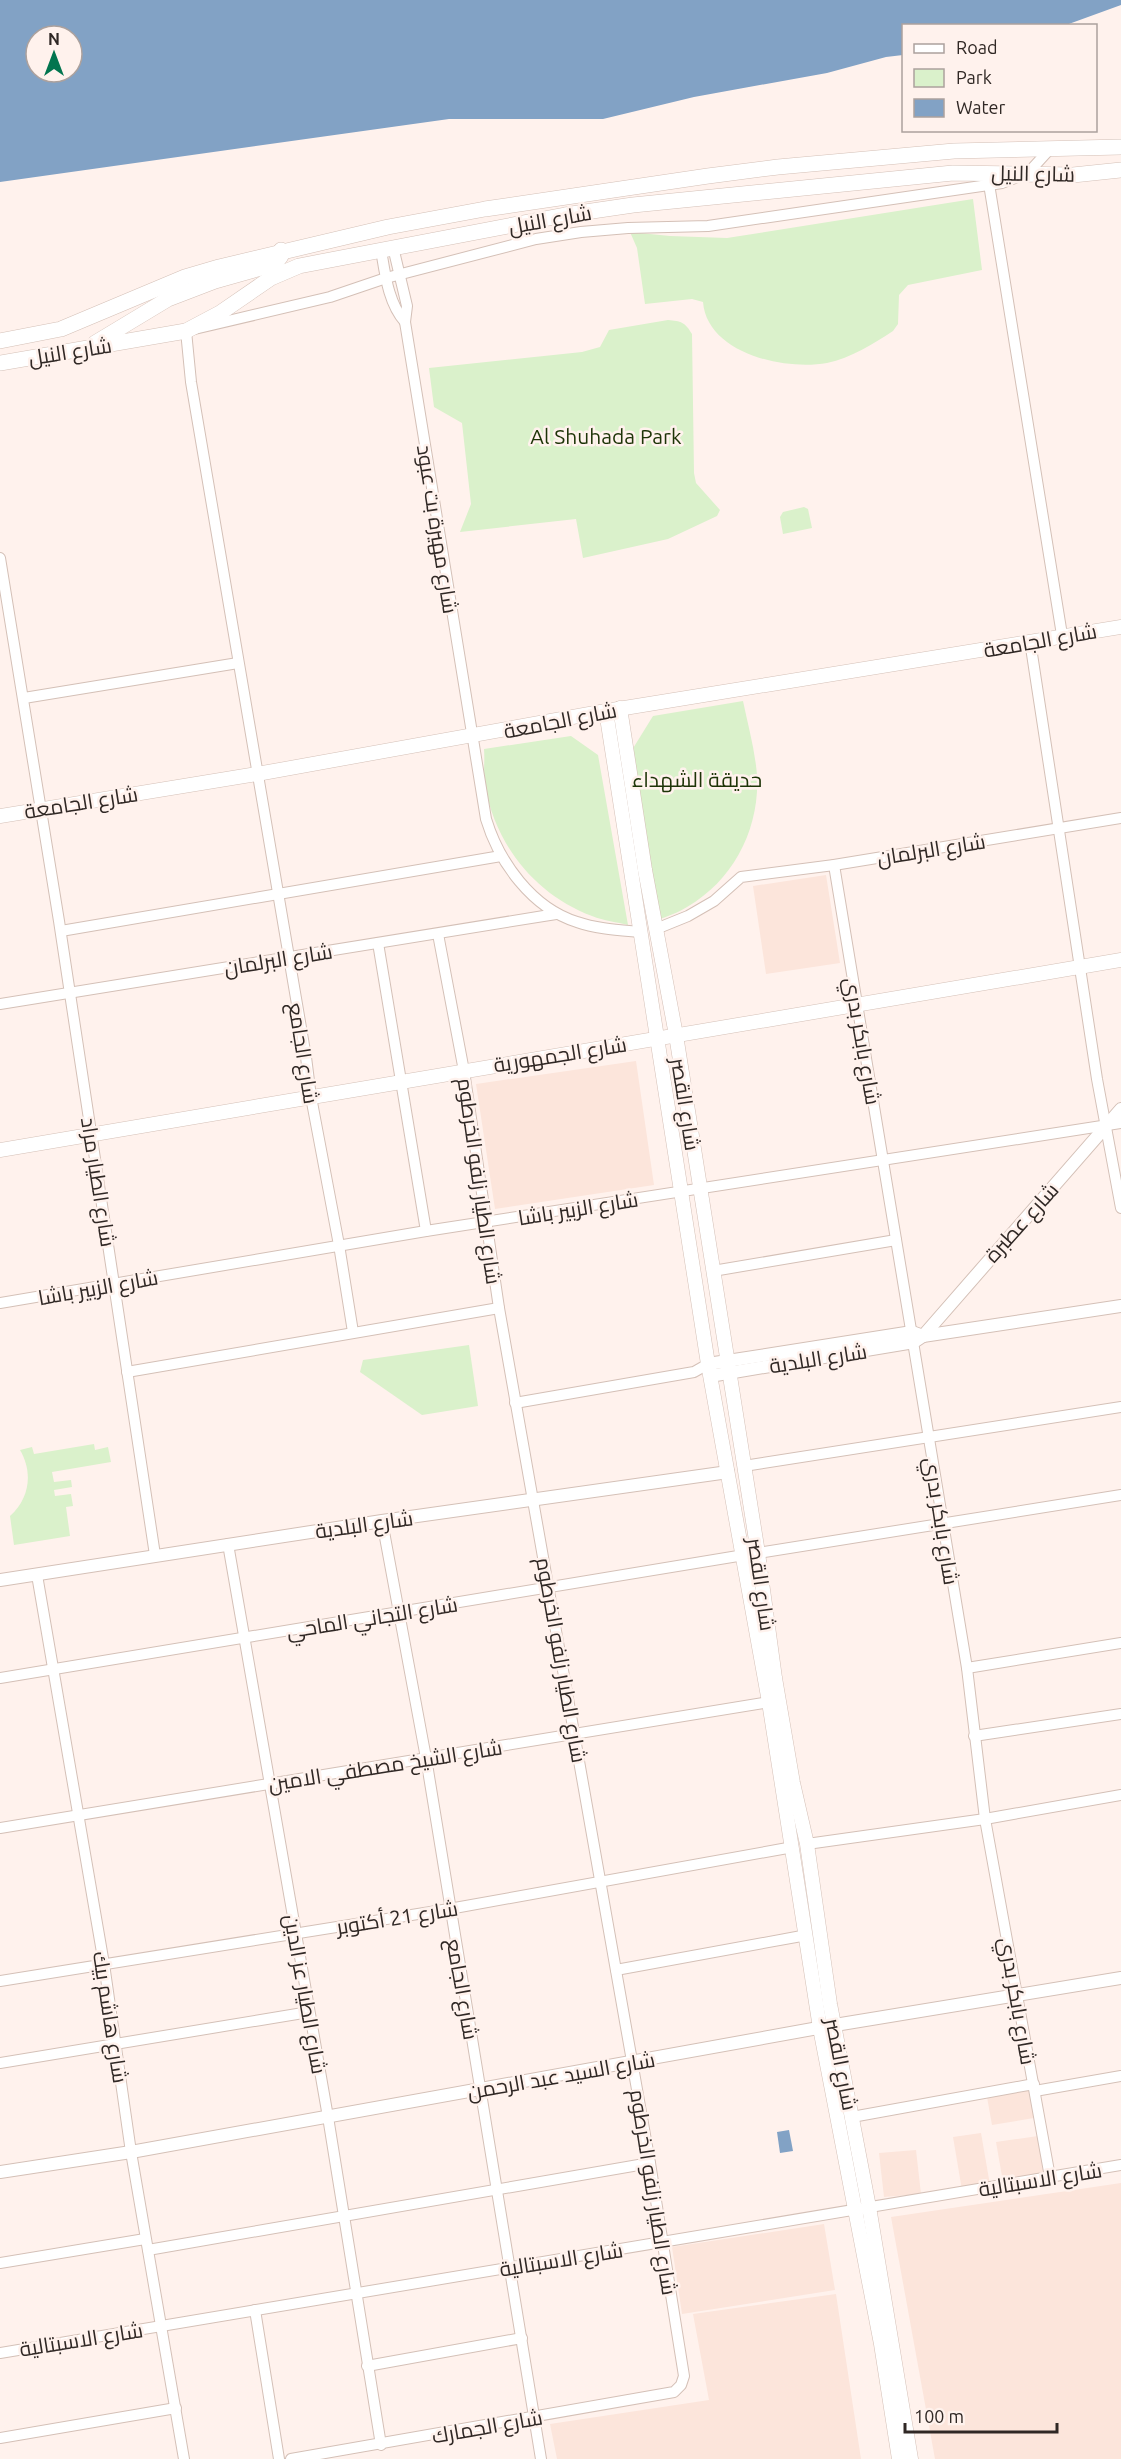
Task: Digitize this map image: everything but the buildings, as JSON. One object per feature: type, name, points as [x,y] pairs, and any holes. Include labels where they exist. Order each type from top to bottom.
[{"type":"main road","name":"شارع النيل","points":[[0,341],[61,329],[185,277],[281,250],[382,228],[562,196],[708,176],[954,151],[1121,147]]},
{"type":"main road","points":[[989,178],[996,149]]},
{"type":"main road","points":[[1073,175],[1072,161],[1082,149]]},
{"type":"main road","name":"شارع النيل","points":[[0,363],[186,331],[220,314],[255,287],[299,266],[387,248],[633,205],[900,177],[989,178],[1028,173],[1073,175],[1121,170]]},
{"type":"main road","points":[[382,228],[387,248]]},
{"type":"main road","points":[[84,349],[168,299],[215,281],[275,264],[281,256],[281,250]]},
{"type":"main road","name":"شارع الجامعة","points":[[0,816],[257,774],[613,709],[1121,627]]},
{"type":"main road","name":"شارع القصر","points":[[613,709],[675,1035],[744,1466],[751,1554],[770,1701],[820,1941],[852,2117],[862,2208],[900,2459]]},
{"type":"main road","name":"شارع القصر","points":[[613,709],[641,932],[709,1370],[728,1472],[751,1554],[793,1783],[807,1935],[820,2028],[862,2208],[911,2459]]},
{"type":"main road","name":"شارع الجمهورية","points":[[0,1150],[1121,960]]},
{"type":"street","points":[[1028,173],[1049,150]]},
{"type":"street","points":[[186,331],[330,297],[400,274],[536,239],[581,232],[708,226],[989,178],[1062,635]]},
{"type":"street","points":[[387,248],[400,274],[407,306],[405,322]]},
{"type":"street","points":[[387,248],[386,278],[396,309],[405,322]]},
{"type":"street","name":"شارع مهيرة بت عبود","points":[[405,322],[486,819],[492,840],[501,856],[521,882],[556,914]]},
{"type":"street","name":"شارع الجامع","points":[[186,331],[191,382],[237,663],[311,1097],[339,1245],[352,1332]]},
{"type":"street","name":"شارع الطيار مراد","points":[[0,558],[61,931],[155,1555]]},
{"type":"street","points":[[1030,641],[1097,1079],[1121,1208]]},
{"type":"street","points":[[24,698],[237,663]]},
{"type":"street","name":"شارع البرلمان","points":[[656,929],[688,916],[714,901],[741,877],[834,865],[1121,818]]},
{"type":"street","points":[[61,931],[501,856]]},
{"type":"street","name":"شارع بابكر بدري","points":[[834,865],[896,1240],[916,1337],[928,1438],[967,1668],[985,1819],[1050,2177]]},
{"type":"street","points":[[556,914],[603,928],[641,932]]},
{"type":"street","name":"شارع البرلمان","points":[[0,1004],[556,914]]},
{"type":"street","name":"شارع الطيار زلفو الخرطوم","points":[[438,934],[464,1071],[515,1403],[576,1733],[650,2163],[684,2376],[681,2385]]},
{"type":"street","points":[[378,943],[426,1231]]},
{"type":"street","name":"شارع عطبرة","points":[[916,1337],[1121,1109]]},
{"type":"street","name":"شارع الزبير باشا","points":[[0,1303],[426,1231],[1121,1123]]},
{"type":"street","points":[[712,1271],[896,1240]]},
{"type":"street","name":"شارع البلدية","points":[[515,1403],[694,1372],[1121,1306]]},
{"type":"street","points":[[127,1372],[499,1308]]},
{"type":"street","points":[[744,1466],[1121,1407]]},
{"type":"street","name":"شارع البلدية","points":[[0,1580],[382,1521],[728,1472]]},
{"type":"street","name":"شارع التجاني الماحي","points":[[0,1678],[1121,1494]]},
{"type":"street","name":"شارع الجامع","points":[[382,1521],[426,1758],[541,2459]]},
{"type":"street","name":"شارع الطيار عز الدين","points":[[228,1544],[328,2117],[342,2215],[381,2445]]},
{"type":"street","name":"شارع هاشم بيك","points":[[37,1575],[104,1964],[131,2152],[184,2459]]},
{"type":"street","points":[[967,1668],[1121,1643]]},
{"type":"street","name":"شارع الشيخ مصطفي الامين","points":[[0,1828],[770,1701]]},
{"type":"street","points":[[974,1736],[1121,1714]]},
{"type":"street","name":"شارع 21 أكتوبر","points":[[0,1981],[449,1909],[800,1845],[985,1819],[1121,1795]]},
{"type":"street","points":[[616,1970],[807,1935]]},
{"type":"street","name":"شارع السيد عبد الرحمن","points":[[0,2172],[131,2152],[835,2025],[1121,1978]]},
{"type":"street","points":[[0,2063],[309,2012]]},
{"type":"street","points":[[852,2117],[1121,2076]]},
{"type":"street","points":[[148,2250],[650,2163]]},
{"type":"street","name":"شارع الاسبتالية","points":[[0,2353],[1121,2165]]},
{"type":"street","points":[[0,2263],[146,2239]]},
{"type":"street","points":[[255,2310],[279,2459]]},
{"type":"street","points":[[367,2366],[522,2338]]},
{"type":"street","name":"شارع الجمارك","points":[[291,2459],[353,2454],[381,2445],[674,2392],[681,2385]]},
{"type":"street","points":[[0,2438],[176,2409]]},
{"type":"shaded area","points":[[826,875],[840,963],[766,974],[753,886]]},
{"type":"shaded area","points":[[636,1061],[654,1185],[495,1209],[476,1084]]},
{"type":"shaded area","points":[[1029,2090],[1034,2118],[992,2125],[987,2097]]},
{"type":"shaded area","points":[[981,2133],[990,2185],[962,2190],[953,2137]]},
{"type":"shaded area","points":[[1038,2136],[1044,2176],[1003,2182],[996,2142]]},
{"type":"shaded area","points":[[916,2150],[921,2194],[884,2197],[879,2153]]},
{"type":"shaded area","points":[[1121,2183],[1121,2459],[935,2459],[891,2217]]},
{"type":"shaded area","points":[[824,2224],[835,2290],[682,2314],[672,2247]]},
{"type":"shaded area","points":[[836,2294],[861,2459],[557,2459],[550,2424],[709,2400],[693,2314]]},
{"type":"green space","points":[[973,199],[982,270],[908,285],[899,295],[898,324],[893,331],[845,358],[809,365],[770,361],[750,355],[733,346],[718,334],[708,320],[703,302],[692,299],[645,304],[637,248],[630,232],[727,238]]},
{"type":"green space","name":"Al Shuhada Park","points":[[668,320],[682,323],[692,334],[694,473],[696,483],[720,510],[717,516],[668,539],[583,558],[576,519],[460,532],[471,504],[462,423],[434,407],[429,368],[582,352],[600,347],[609,330]]},
{"type":"green space","points":[[804,507],[808,509],[812,528],[783,534],[780,517],[783,512]]},
{"type":"green space","name":"حديقة الشهداء","points":[[743,701],[757,775],[757,795],[749,833],[731,867],[704,896],[676,913],[658,920],[632,750],[653,716]]},
{"type":"green space","name":"حديقة الشهداء","points":[[571,736],[598,755],[628,925],[597,918],[572,907],[536,881],[509,848],[490,808],[484,781],[484,749]]},
{"type":"green space","points":[[469,1345],[478,1406],[422,1415],[360,1372],[363,1360]]},
{"type":"green space","points":[[94,1444],[95,1450],[108,1447],[111,1462],[52,1472],[54,1482],[71,1480],[72,1487],[54,1490],[55,1496],[71,1494],[73,1506],[66,1507],[70,1536],[14,1545],[10,1516],[22,1501],[28,1476],[20,1450],[32,1447],[34,1454]]},
{"type":"water","points":[[0,0],[1121,0],[1121,5],[1069,24],[902,24],[902,55],[886,57],[827,73],[694,97],[603,119],[449,119],[0,182]]},
{"type":"water","points":[[789,2130],[793,2151],[780,2153],[777,2132]]}]
